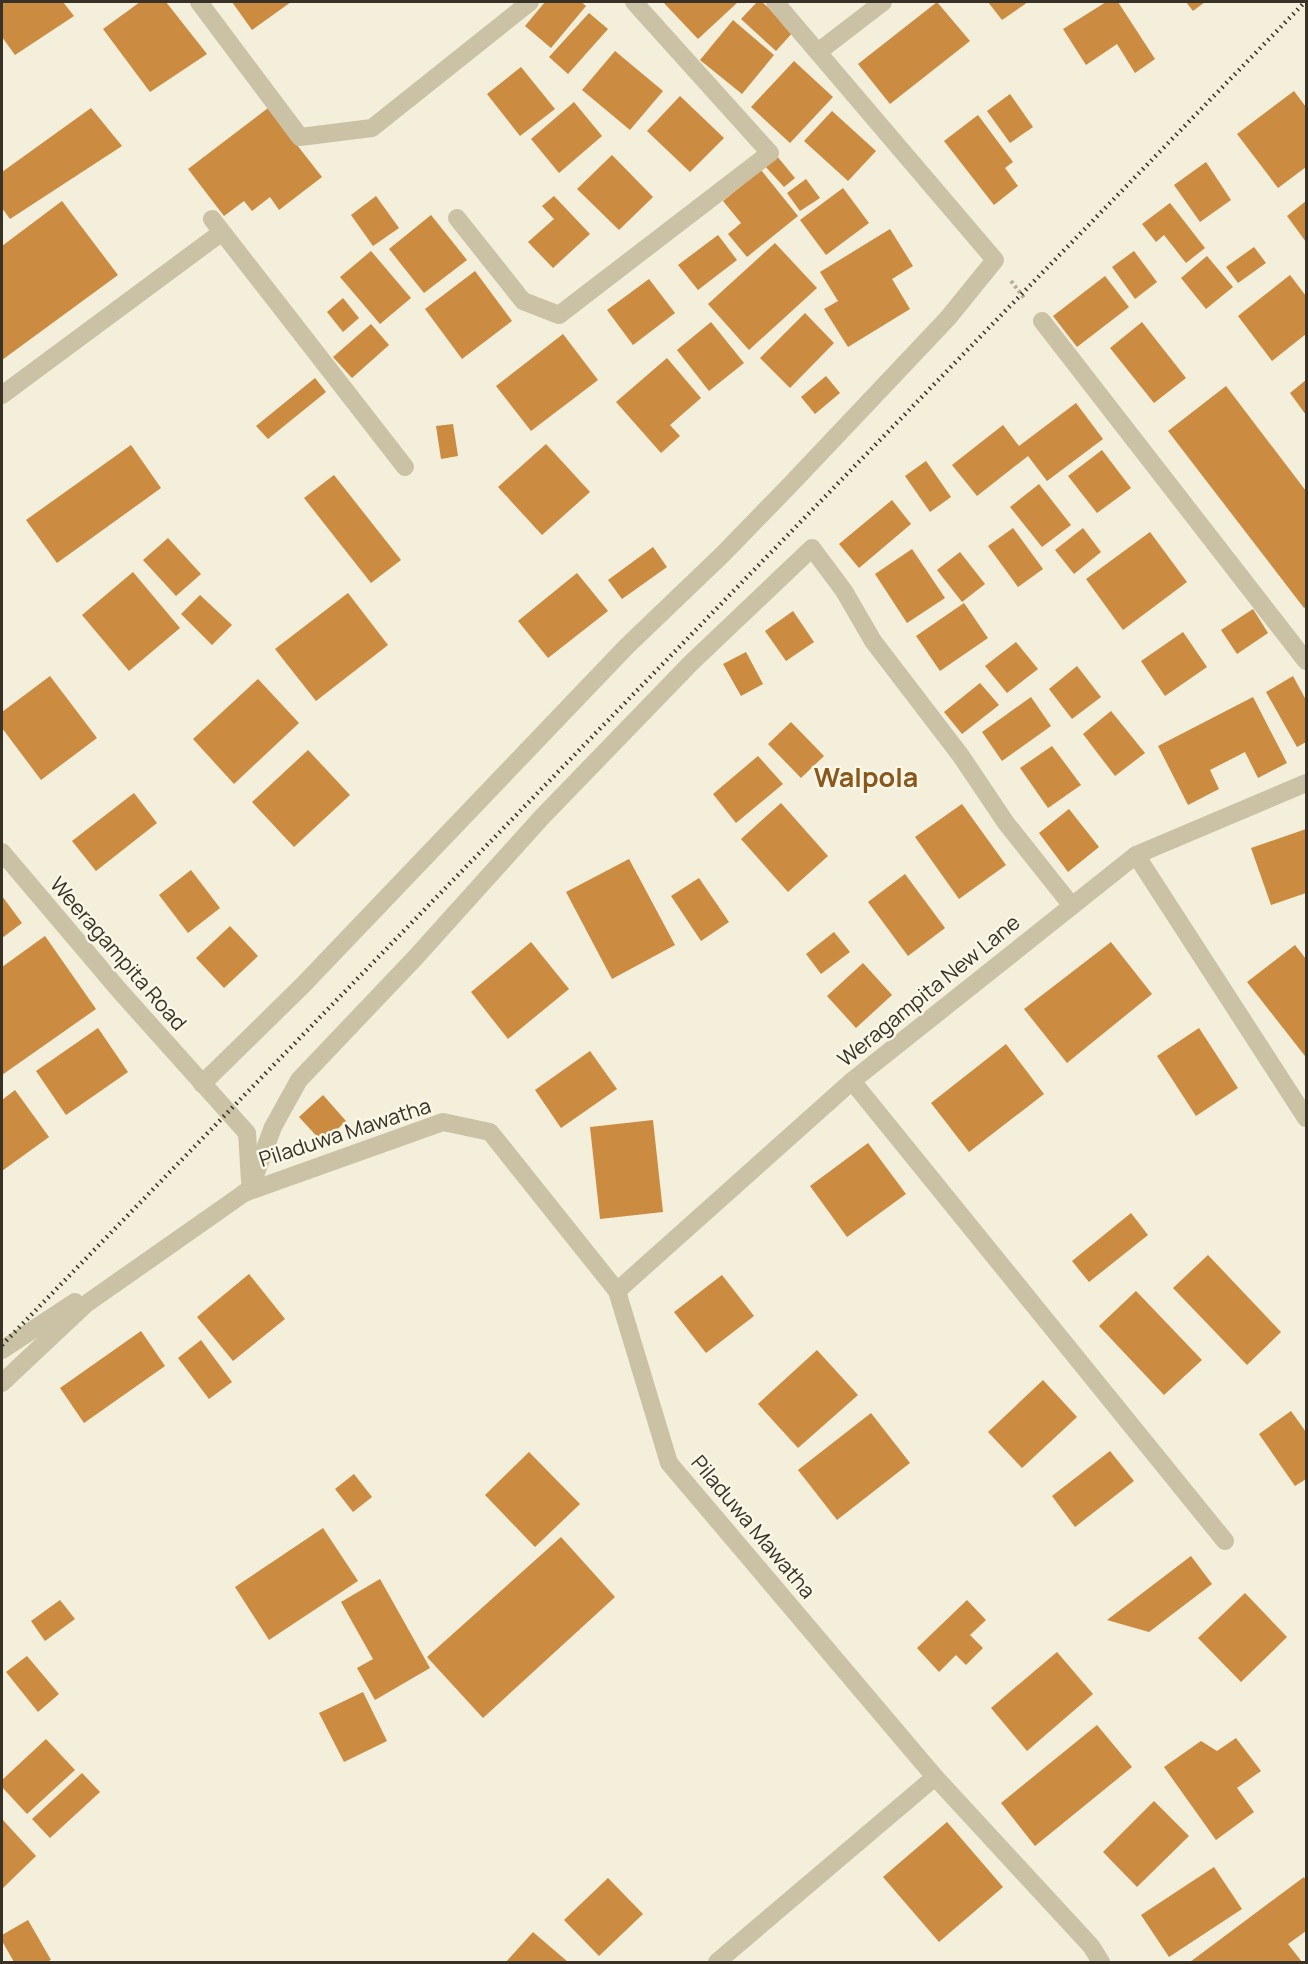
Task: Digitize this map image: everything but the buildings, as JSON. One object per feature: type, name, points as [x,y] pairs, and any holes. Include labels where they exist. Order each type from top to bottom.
[{"type":"street","points":[[199,2],[300,136],[372,128],[530,2]]},
{"type":"street","points":[[457,218],[523,301],[560,315],[770,153],[634,2]]},
{"type":"street","points":[[202,1084],[302,986],[627,646],[723,555],[948,318],[994,260],[775,2]]},
{"type":"street","points":[[818,52],[883,2]]},
{"type":"street","points":[[2,395],[217,226],[405,467]]},
{"type":"street","points":[[1042,321],[1306,661]]},
{"type":"street","points":[[2,1383],[86,1304],[250,1189],[273,1127],[299,1080],[415,958],[550,808],[691,663],[812,548],[844,591],[873,641],[962,756],[1006,823],[1072,906]]},
{"type":"street","name":"Weragampita New Lane","points":[[617,1291],[852,1081],[1136,855],[1306,783]]},
{"type":"street","name":"Weeragampita Road","points":[[2,852],[247,1133],[250,1189]]},
{"type":"street","points":[[1136,855],[1306,1118]]},
{"type":"street","points":[[852,1081],[1226,1541]]},
{"type":"street","name":"Piladuwa Mawatha","points":[[250,1189],[443,1122],[490,1132],[617,1291],[669,1463],[935,1777],[1091,1946],[1101,1962]]},
{"type":"street","points":[[2,1350],[250,1189]]},
{"type":"street","points":[[717,1962],[935,1777]]},
{"type":"path","points":[[994,260],[1042,321]]},
{"type":"railway","points":[[2,1345],[1305,2]]},
{"type":"district","name":"Walpola","points":[[866,778]]}]
